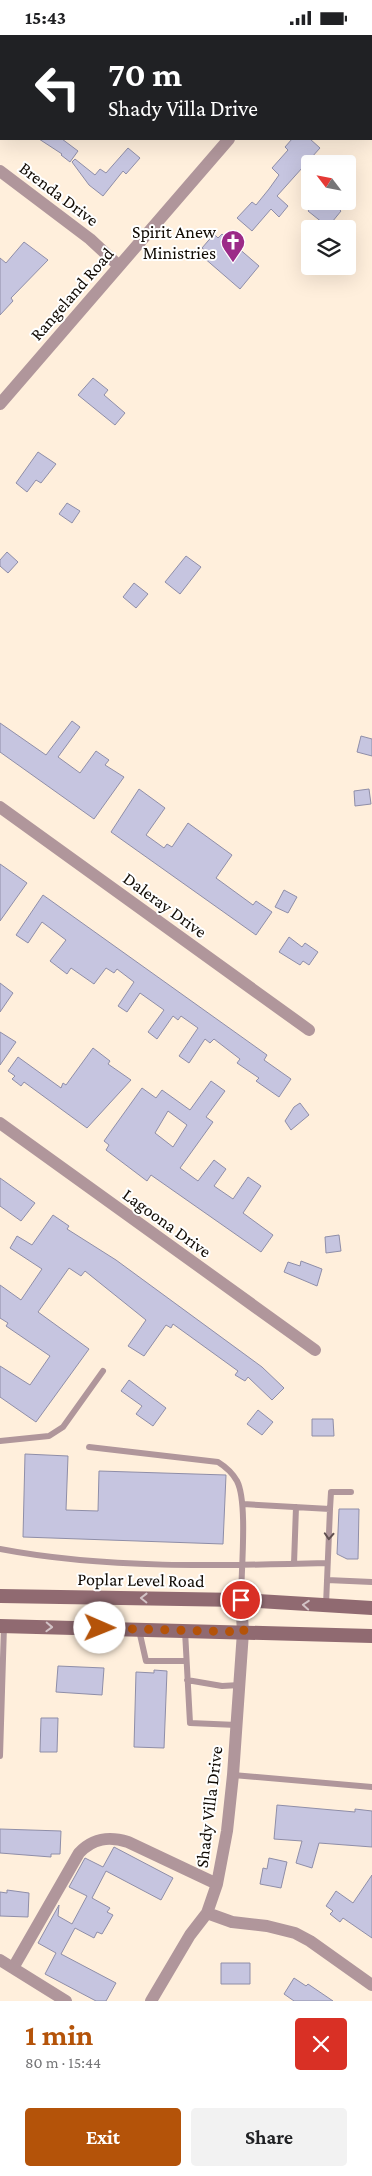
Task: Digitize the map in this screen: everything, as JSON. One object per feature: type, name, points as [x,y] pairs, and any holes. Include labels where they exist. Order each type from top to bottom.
[{"type":"main road","name":"Poplar Level Road","points":[[0,1596],[241,1600],[372,1607]]},
{"type":"main road","points":[[2,1626],[372,1636]]},
{"type":"street","name":"Rangeland Road","points":[[0,405],[229,140]]},
{"type":"street","name":"Brenda Drive","points":[[0,171],[90,239],[119,266]]},
{"type":"street","name":"Daleray Drive","points":[[0,807],[309,1030]]},
{"type":"street","name":"Lagoona Drive","points":[[0,1123],[315,1350]]},
{"type":"street","name":"Shady Villa Drive","points":[[151,2001],[190,1935],[207,1913],[217,1884],[227,1831],[240,1685],[244,1632],[241,1600]]},
{"type":"street","points":[[13,1968],[79,1853],[96,1840],[113,1837],[128,1842],[217,1884]]},
{"type":"street","points":[[207,1913],[232,1922],[267,1926],[295,1933],[310,1941],[372,1985]]},
{"type":"street","points":[[0,1960],[66,2001]]},
{"type":"lane","points":[[0,1441],[49,1436],[63,1427],[103,1371]]},
{"type":"lane","points":[[89,1447],[218,1462],[230,1470],[238,1482],[243,1504],[241,1600]]},
{"type":"lane","points":[[326,1606],[331,1492],[352,1492]]},
{"type":"lane","points":[[243,1504],[330,1509]]},
{"type":"lane","points":[[294,1564],[296,1507]]},
{"type":"lane","points":[[0,1549],[48,1557],[241,1565],[327,1563]]},
{"type":"lane","points":[[327,1580],[372,1582]]},
{"type":"lane","points":[[0,1756],[2,1626]]},
{"type":"lane","points":[[138,1629],[146,1661],[186,1661]]},
{"type":"lane","points":[[185,1631],[190,1723],[236,1725]]},
{"type":"lane","points":[[187,1680],[222,1686],[240,1685]]},
{"type":"lane","points":[[232,1775],[372,1787]]},
{"type":"building","points":[[41,140],[63,140],[78,151],[70,162],[62,154]]},
{"type":"building","points":[[291,140],[311,140],[320,148],[314,155],[301,155],[301,169],[277,196],[288,206],[279,217],[271,209],[252,231],[237,218],[252,202],[256,205],[269,189],[279,175],[272,168],[288,150],[285,147]]},
{"type":"building","points":[[128,148],[140,158],[126,174],[123,171],[103,196],[89,185],[72,162],[75,159],[95,175],[100,169],[106,173]]},
{"type":"building","points":[[308,211],[341,211],[334,220],[319,220]]},
{"type":"building","name":"Spirit Anew Ministries","points":[[214,234],[218,238],[222,234],[259,266],[240,289],[203,257],[207,252],[202,248]]},
{"type":"building","points":[[24,242],[48,260],[11,298],[13,301],[0,315],[0,258],[6,263]]},
{"type":"building","points":[[93,378],[108,390],[104,395],[125,413],[115,425],[78,395]]},
{"type":"building","points":[[38,452],[56,464],[41,483],[36,480],[27,492],[16,483]]},
{"type":"building","points":[[67,503],[80,511],[72,523],[59,514]]},
{"type":"building","points":[[7,552],[18,562],[8,573],[0,566],[0,560]]},
{"type":"building","points":[[186,556],[201,567],[180,594],[165,582]]},
{"type":"building","points":[[134,583],[148,594],[136,608],[123,597]]},
{"type":"building","points":[[72,721],[80,727],[58,757],[80,773],[96,751],[109,760],[105,765],[124,777],[94,819],[0,752],[0,723],[46,755]]},
{"type":"building","points":[[361,736],[372,739],[372,756],[357,752]]},
{"type":"building","points":[[139,789],[165,808],[146,835],[164,848],[167,844],[172,847],[188,823],[232,855],[216,878],[253,905],[256,901],[272,912],[256,935],[111,832]]},
{"type":"building","points":[[369,789],[371,804],[355,806],[354,791]]},
{"type":"building","points":[[0,864],[27,883],[0,921]]},
{"type":"building","points":[[284,890],[297,897],[288,913],[275,907]]},
{"type":"building","points":[[43,895],[267,1055],[264,1060],[291,1079],[279,1097],[256,1081],[259,1078],[237,1063],[240,1059],[214,1039],[210,1043],[205,1039],[189,1063],[179,1056],[198,1028],[181,1016],[178,1020],[173,1016],[157,1039],[148,1032],[164,1010],[140,993],[127,1012],[118,1006],[134,982],[117,969],[114,973],[106,968],[94,984],[71,968],[67,974],[50,961],[66,940],[42,922],[28,943],[16,935]]},
{"type":"building","points":[[289,937],[302,947],[305,943],[318,952],[309,965],[303,961],[300,965],[279,952]]},
{"type":"building","points":[[0,983],[13,993],[0,1012]]},
{"type":"building","points":[[0,1032],[16,1042],[0,1065]]},
{"type":"building","points":[[93,1048],[110,1061],[108,1064],[131,1080],[87,1128],[24,1082],[21,1086],[12,1079],[15,1076],[8,1071],[18,1057],[61,1088],[63,1083],[66,1085]]},
{"type":"building","points":[[211,1081],[225,1091],[206,1117],[213,1122],[180,1168],[198,1181],[214,1160],[226,1169],[214,1186],[233,1199],[248,1177],[261,1186],[243,1213],[273,1235],[261,1252],[151,1175],[147,1181],[106,1150],[109,1145],[104,1141],[142,1088],[156,1098],[162,1090],[190,1110]],"holes":[[[168,1111],[187,1125],[173,1147],[155,1133]]]},
{"type":"building","points":[[300,1103],[309,1115],[291,1130],[285,1121],[294,1107]]},
{"type":"building","points":[[0,1178],[35,1203],[21,1221],[0,1206]]},
{"type":"building","points":[[53,1215],[69,1226],[67,1229],[116,1260],[262,1367],[284,1388],[272,1400],[248,1377],[245,1381],[235,1375],[238,1371],[173,1324],[171,1328],[166,1325],[144,1356],[128,1346],[146,1320],[85,1271],[81,1276],[69,1268],[38,1312],[89,1349],[36,1422],[0,1397],[0,1366],[30,1385],[50,1356],[6,1326],[8,1323],[0,1318],[0,1285],[21,1300],[42,1269],[10,1248],[17,1236],[32,1245]]},
{"type":"building","points":[[339,1235],[341,1251],[326,1253],[325,1237]]},
{"type":"building","points":[[301,1261],[322,1269],[317,1286],[284,1272],[288,1262],[300,1266]]},
{"type":"building","points":[[129,1380],[166,1408],[153,1426],[136,1414],[142,1406],[121,1391]]},
{"type":"building","points":[[258,1410],[273,1422],[262,1435],[247,1424]]},
{"type":"building","points":[[312,1419],[333,1419],[334,1436],[312,1436]]},
{"type":"building","points":[[25,1454],[68,1456],[66,1510],[98,1511],[99,1471],[226,1475],[223,1544],[23,1537]]},
{"type":"building","points":[[339,1509],[359,1509],[358,1559],[347,1559],[337,1554]]},
{"type":"building","points":[[58,1666],[104,1668],[102,1695],[56,1692]]},
{"type":"building","points":[[154,1670],[167,1671],[164,1748],[134,1747],[136,1672],[154,1673]]},
{"type":"building","points":[[41,1718],[58,1718],[57,1752],[40,1752]]},
{"type":"building","points":[[277,1805],[355,1812],[355,1809],[372,1811],[372,1847],[319,1843],[312,1868],[296,1863],[302,1841],[274,1839]]},
{"type":"building","points":[[0,1829],[61,1831],[60,1854],[51,1854],[51,1857],[0,1853]]},
{"type":"building","points":[[114,1847],[173,1878],[161,1900],[106,1871],[92,1898],[110,1908],[107,1912],[113,1915],[102,1934],[97,1932],[94,1938],[75,1928],[61,1954],[116,1983],[106,2001],[96,2001],[45,1974],[56,1953],[38,1943],[59,1905],[58,1916],[72,1924],[87,1896],[69,1887],[85,1858],[103,1867]]},
{"type":"building","points":[[269,1858],[287,1862],[281,1888],[260,1884],[263,1868],[267,1869]]},
{"type":"building","points":[[372,1875],[372,1938],[343,1918],[340,1922],[330,1914],[333,1911],[326,1906],[336,1891],[353,1903]]},
{"type":"building","points":[[7,1890],[29,1893],[28,1917],[0,1916],[0,1892],[7,1893]]},
{"type":"building","points":[[221,1963],[250,1963],[250,1984],[221,1984]]},
{"type":"building","points":[[294,1978],[306,1986],[308,1984],[333,2001],[294,2001],[284,1994]]},
{"type":"place","name":"Spirit Anew Ministries","points":[[233,263]]},
{"type":"route","points":[[100,1628],[244,1632],[241,1600]]}]
